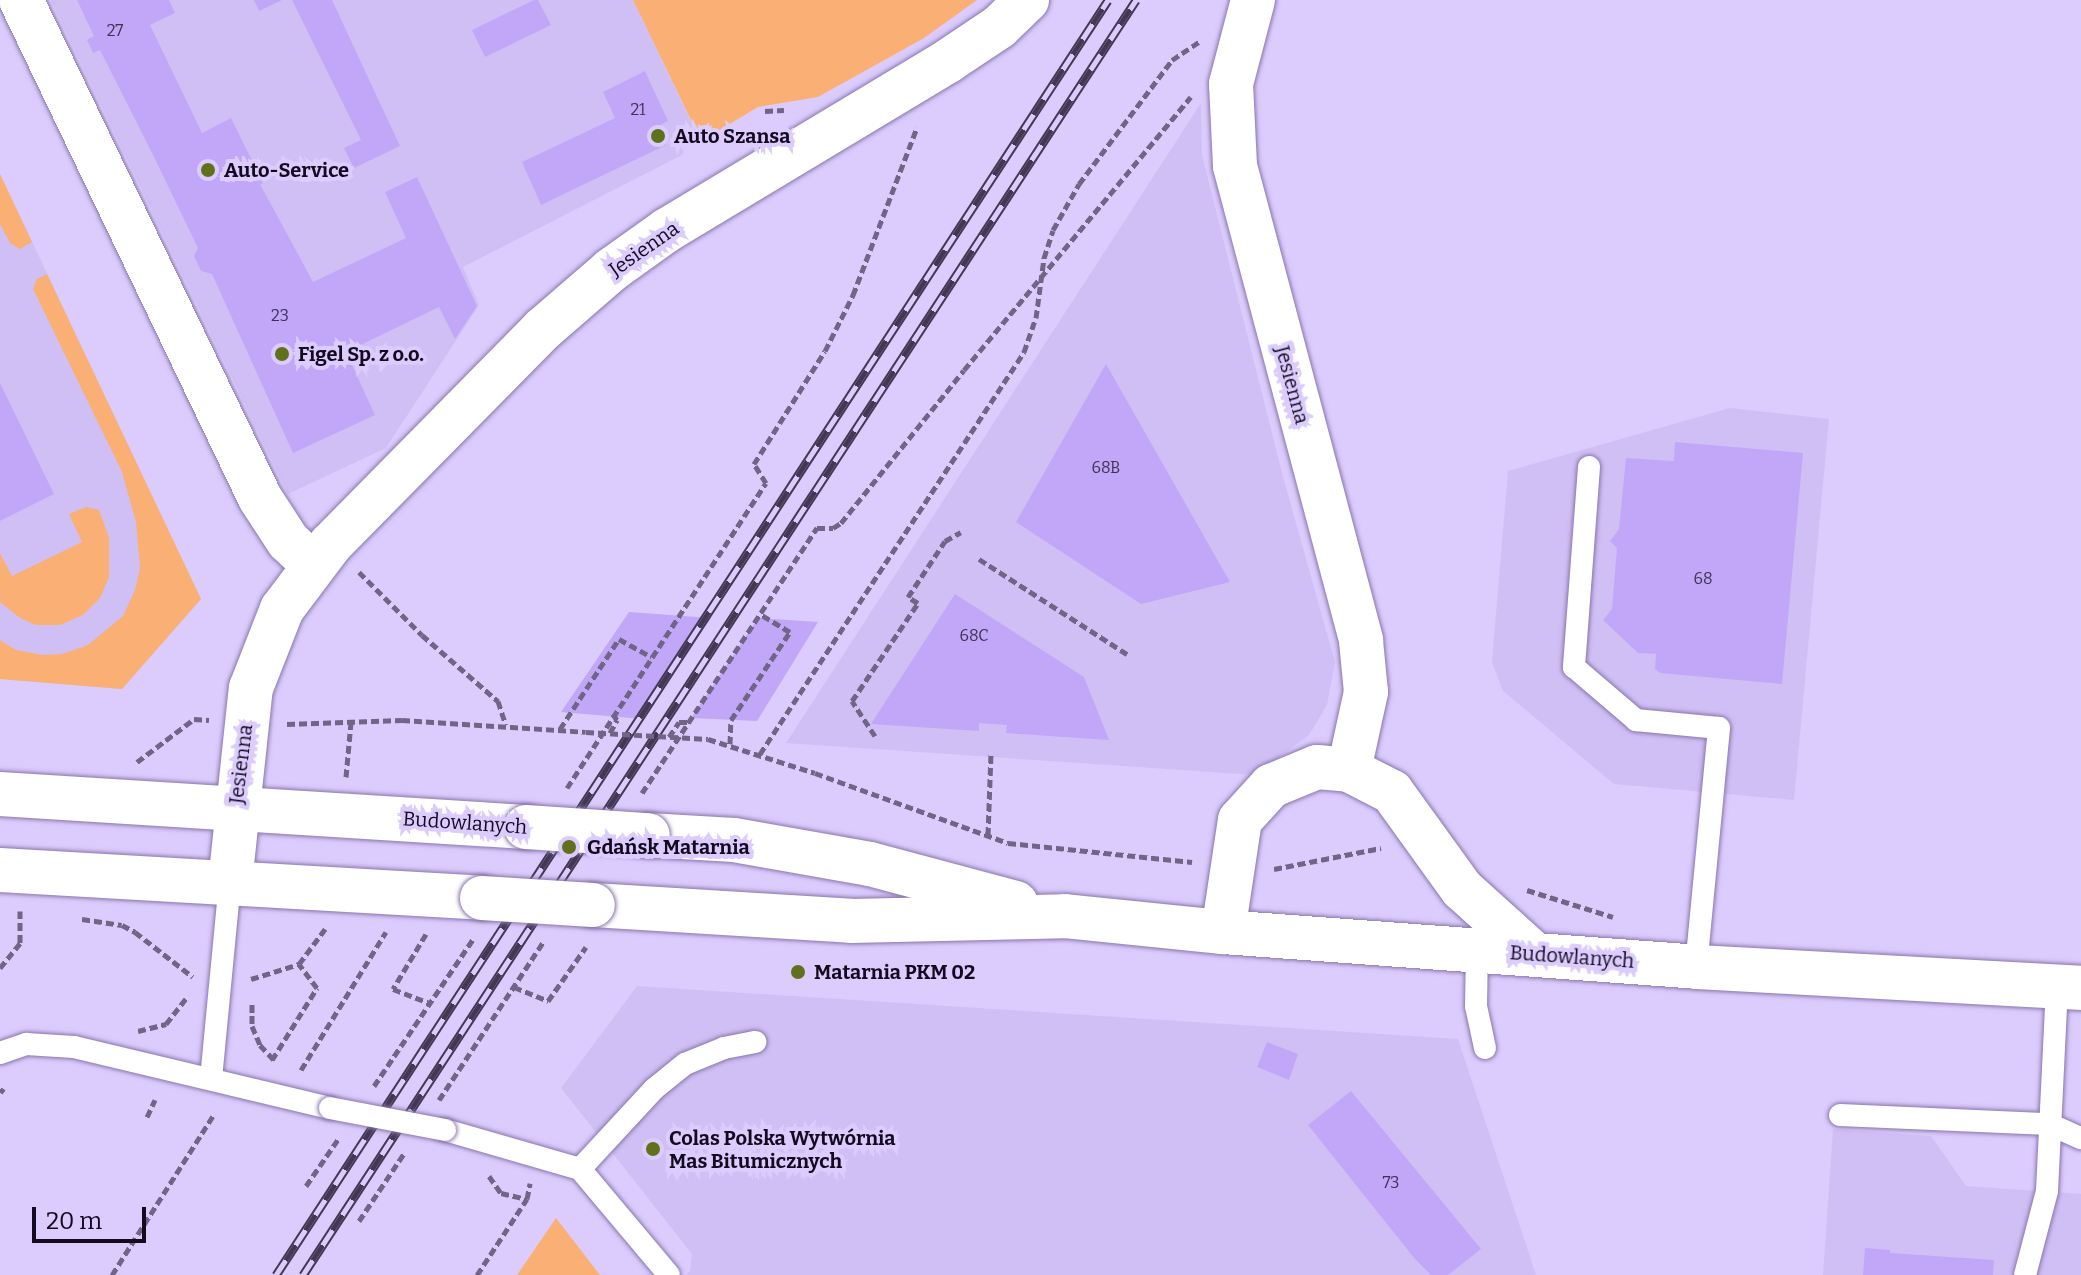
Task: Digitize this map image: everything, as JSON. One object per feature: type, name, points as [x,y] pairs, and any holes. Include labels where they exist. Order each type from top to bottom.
[{"type":"main road","points":[[21,0],[260,498],[288,541],[322,554]]},
{"type":"main road","name":"Jesienna","points":[[230,883],[251,688],[282,609],[322,554],[543,329],[611,270],[667,230],[927,75],[999,27],[1027,0]]},
{"type":"main road","name":"Jesienna","points":[[1248,17],[1231,84],[1235,166],[1361,641],[1365,670],[1364,714],[1349,770]]},
{"type":"main road","points":[[1223,932],[1240,820],[1271,786],[1317,767],[1349,770],[1392,792],[1462,889],[1534,954]]},
{"type":"main road","name":"Budowlanych","points":[[0,794],[734,840],[870,864],[1065,916]]},
{"type":"main road","name":"Budowlanych","points":[[10,888],[230,883],[482,898],[591,924],[1065,916],[1223,932],[1696,967],[2069,988]]},
{"type":"lane","points":[[1589,467],[1574,667],[1636,720],[1719,728],[1696,967]]},
{"type":"lane","points":[[211,1079],[230,883]]},
{"type":"lane","points":[[1477,949],[1476,1006],[1485,1048]]},
{"type":"lane","points":[[2025,1275],[2047,1191],[2049,1124],[2069,988]]},
{"type":"lane","points":[[580,1169],[654,1089],[685,1064],[724,1048],[755,1042]]},
{"type":"lane","points":[[0,1053],[26,1044],[74,1047],[330,1108],[445,1130],[580,1169],[669,1275]]},
{"type":"lane","points":[[1840,1115],[2049,1124],[2081,1138]]},
{"type":"path","points":[[760,754],[1024,352],[1036,318],[1053,230],[1079,184],[1172,60],[1205,37],[1248,17]]},
{"type":"path","points":[[758,473],[754,464],[825,351],[853,295],[922,113],[927,75]]},
{"type":"path","points":[[833,528],[841,523],[1194,94]]},
{"type":"path","points":[[875,736],[852,701],[918,603],[908,597],[915,586],[945,541],[961,532]]},
{"type":"path","points":[[322,554],[498,701],[506,725]]},
{"type":"path","points":[[979,559],[1127,654]]},
{"type":"path","points":[[730,744],[731,720],[790,632],[760,614]]},
{"type":"path","points":[[560,729],[619,639],[651,657]]},
{"type":"path","points":[[610,733],[617,720],[613,714]]},
{"type":"path","points":[[274,725],[402,720],[708,739],[760,754],[1008,843],[1268,870],[1326,858]]},
{"type":"path","points":[[669,737],[679,722],[689,721]]},
{"type":"path","points":[[346,780],[351,722]]},
{"type":"path","points":[[988,835],[991,753]]},
{"type":"path","points":[[0,968],[20,943],[10,888]]},
{"type":"path","points":[[514,987],[548,1001],[591,924]]},
{"type":"path","points":[[298,1075],[387,931]]},
{"type":"path","points":[[426,933],[393,989],[430,1003]]},
{"type":"path","points":[[272,1060],[317,988],[299,964]]},
{"type":"path","points":[[133,1032],[166,1024],[185,1002],[188,977]]},
{"type":"path","points":[[251,979],[252,1026],[272,1060],[285,1067]]},
{"type":"path","points":[[147,1117],[155,1100]]},
{"type":"path","points":[[112,1275],[214,1114]]},
{"type":"path","points":[[477,1275],[527,1199],[535,1158]]},
{"type":"shaded area","points":[[51,0],[633,0],[693,126],[682,155],[463,267],[479,305],[386,448],[288,494]]},
{"type":"shaded area","points":[[633,0],[977,0],[924,38],[818,97],[758,107],[701,141]]},
{"type":"shaded area","points":[[1201,103],[1202,155],[1282,473],[1335,662],[1327,705],[1309,735],[1255,775],[786,743]]},
{"type":"shaded area","points":[[0,174],[201,599],[122,689],[0,679]]},
{"type":"shaded area","points":[[0,174],[32,242],[20,249],[10,243],[0,224]]},
{"type":"shaded area","points":[[47,274],[201,599],[122,689],[0,679],[0,640],[16,650],[43,655],[62,654],[88,645],[123,616],[135,590],[140,568],[136,522],[122,472],[33,289],[37,279]]},
{"type":"shaded area","points":[[1730,408],[1829,419],[1794,800],[1614,784],[1503,691],[1492,662],[1508,471]]},
{"type":"shaded area","points":[[86,507],[99,510],[109,537],[109,577],[100,598],[83,615],[60,625],[36,625],[20,618],[0,602],[0,553],[12,576],[82,542],[69,514]]},
{"type":"shaded area","points":[[637,986],[1458,1039],[1536,1275],[686,1275],[690,1271],[692,1254],[561,1088]]},
{"type":"shaded area","points":[[1833,1129],[1931,1136],[1966,1186],[2081,1194],[2081,1275],[1823,1275]]},
{"type":"shaded area","points":[[556,1218],[600,1275],[517,1275]]},
{"type":"building","points":[[77,0],[169,0],[175,13],[150,25],[202,133],[231,118],[263,183],[260,184],[313,282],[406,238],[385,192],[417,177],[477,306],[455,339],[439,307],[346,352],[375,415],[293,453],[212,274],[201,271],[194,256],[198,248],[154,157],[100,50],[93,53],[87,40],[94,36]]},
{"type":"building","points":[[254,0],[282,0],[259,11]]},
{"type":"building","points":[[292,0],[332,0],[400,146],[354,168],[344,148],[361,140]]},
{"type":"building","points":[[538,0],[551,25],[485,57],[472,30]]},
{"type":"building","points":[[645,71],[668,121],[658,126],[666,145],[541,205],[522,162],[615,118],[603,92]]},
{"type":"building","points":[[1106,364],[1230,582],[1141,604],[1016,522]]},
{"type":"building","points":[[0,383],[54,494],[0,521]]},
{"type":"building","points":[[1675,442],[1803,453],[1782,684],[1660,673],[1655,669],[1656,654],[1638,653],[1603,620],[1612,609],[1617,548],[1610,541],[1619,529],[1626,458],[1674,461]]},
{"type":"building","points":[[955,594],[1084,677],[1109,740],[1006,733],[1007,725],[979,723],[979,731],[871,724]]},
{"type":"building","points":[[629,612],[711,618],[643,719],[561,712]]},
{"type":"building","points":[[758,618],[818,622],[757,721],[691,718]]},
{"type":"building","points":[[1267,1042],[1298,1054],[1289,1080],[1257,1067]]},
{"type":"building","points":[[1351,1091],[1481,1249],[1448,1275],[1431,1275],[1415,1259],[1308,1125]]},
{"type":"building","points":[[1865,1248],[1890,1250],[1890,1253],[1994,1260],[1993,1275],[1863,1275]]},
{"type":"railway","points":[[276,1275],[1108,0]]},
{"type":"railway","points":[[303,1275],[1136,0]]},
{"type":"place","name":"Auto Szansa","points":[[658,136]]},
{"type":"place","name":"Auto-Service","points":[[208,170]]},
{"type":"place","name":"Figel Sp. z o.o.","points":[[282,354]]},
{"type":"place","name":"Gdańsk Matarnia","points":[[569,847]]},
{"type":"place","name":"Matarnia PKM 02","points":[[798,972]]},
{"type":"place","name":"Colas Polska Wytwórnia Mas Bitumicznych","points":[[653,1149]]}]
